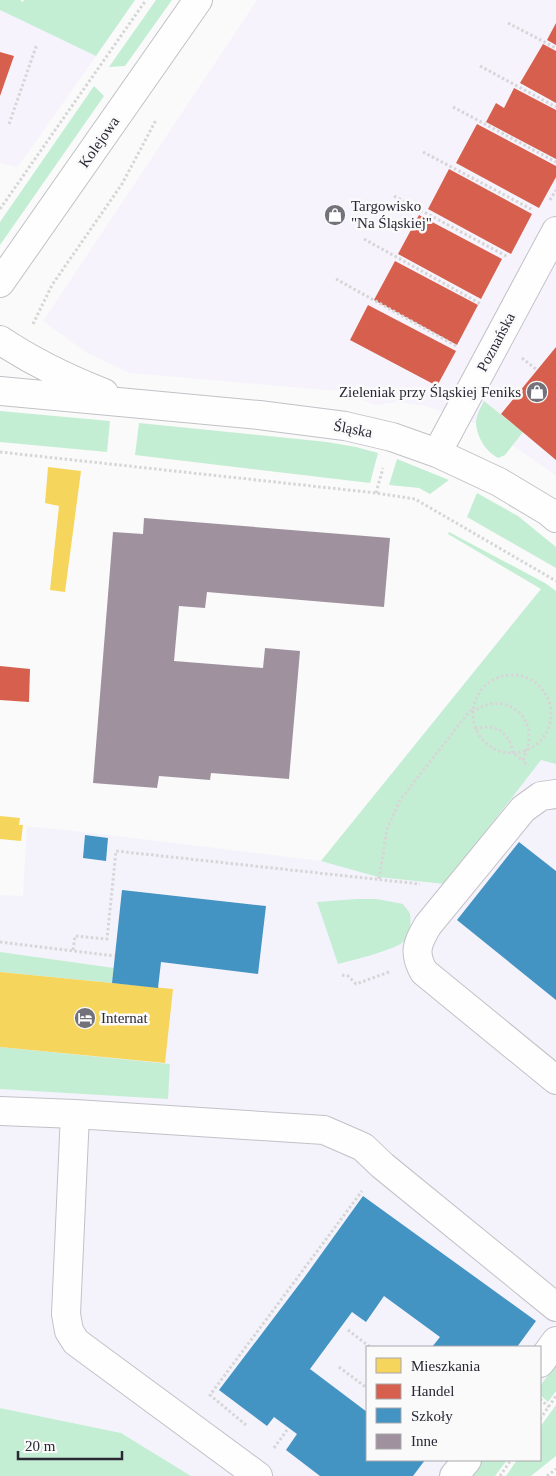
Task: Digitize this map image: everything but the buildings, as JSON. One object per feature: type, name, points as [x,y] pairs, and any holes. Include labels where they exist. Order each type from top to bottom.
[{"type":"street","name":"Kolejowa","points":[[0,283],[198,0]]},
{"type":"street","name":"Poznańska","points":[[437,453],[551,219]]},
{"type":"street","name":"Śląska","points":[[8,346],[78,383],[131,404]]},
{"type":"street","name":"Śląska","points":[[0,391],[259,415],[345,426],[392,437],[437,453],[499,482],[556,518]]},
{"type":"street","points":[[555,794],[541,796],[523,809],[458,888],[428,925],[419,940],[418,962],[424,972],[432,979],[556,1080]]},
{"type":"street","points":[[0,1111],[324,1130],[364,1147],[383,1166],[556,1307]]},
{"type":"street","points":[[75,1114],[66,1314],[69,1331],[76,1342],[258,1476]]},
{"type":"street","points":[[541,1362],[556,1341]]},
{"type":"street","points":[[454,1476],[466,1461]]},
{"type":"path","points":[[0,209],[146,0]]},
{"type":"path","points":[[508,22],[556,48]]},
{"type":"path","points":[[9,124],[37,44]]},
{"type":"path","points":[[480,66],[556,107]]},
{"type":"path","points":[[453,107],[556,162]]},
{"type":"path","points":[[8,346],[35,321],[52,284],[122,184],[158,115]]},
{"type":"path","points":[[423,152],[534,210]]},
{"type":"path","points":[[551,219],[556,190]]},
{"type":"path","points":[[394,196],[508,257]]},
{"type":"path","points":[[364,239],[482,305]]},
{"type":"path","points":[[336,279],[460,348]]},
{"type":"path","points":[[35,321],[39,326]]},
{"type":"path","points":[[0,452],[366,491],[415,499],[556,582]]},
{"type":"path","points":[[379,879],[387,829],[400,800],[468,714],[483,687],[492,680],[512,674],[532,680],[541,687],[547,696],[551,706],[550,722],[544,737],[537,745],[527,750],[512,753],[496,750],[480,737],[475,729],[472,712],[473,706]]},
{"type":"path","points":[[468,714],[491,704],[502,704],[520,713],[526,720],[529,730],[529,740],[523,761]]},
{"type":"path","points":[[550,722],[556,722]]},
{"type":"path","points":[[475,729],[490,726],[504,733],[512,745],[512,753]]},
{"type":"path","points":[[512,753],[523,761],[555,794]]},
{"type":"path","points":[[73,950],[75,936],[107,940],[116,851],[458,888]]},
{"type":"path","points":[[0,942],[115,956]]},
{"type":"path","points":[[342,975],[348,976],[356,984],[418,962]]},
{"type":"path","points":[[253,1430],[210,1395],[366,1185]]},
{"type":"path","points":[[348,1330],[369,1346]]},
{"type":"path","points":[[339,1367],[366,1387]]},
{"type":"path","points":[[541,1418],[556,1396]]},
{"type":"path","points":[[541,1401],[549,1407]]},
{"type":"path","points":[[267,1442],[274,1447]]},
{"type":"path","points":[[500,1476],[510,1461]]},
{"type":"path","points":[[547,1476],[556,1469]]},
{"type":"shaded area","name":"Targowisko \"Na Śląskiej\"","points":[[257,0],[556,0],[556,476],[490,429],[426,406],[398,402],[376,405],[338,391],[130,373],[87,353],[43,321]]},
{"type":"shaded area","points":[[0,10],[96,56],[18,167],[0,163]]},
{"type":"shaded area","points":[[534,597],[556,614],[556,1365],[541,1385],[541,1346],[366,1346],[366,1461],[483,1461],[472,1476],[191,1476],[121,1433],[0,1408],[0,895],[23,896],[27,826],[321,861]]},
{"type":"green space","points":[[0,0],[20,0],[23,2],[24,0],[135,0],[96,56],[0,10]]},
{"type":"green space","points":[[156,0],[172,0],[125,66],[109,67]]},
{"type":"green space","points":[[94,86],[104,96],[0,245],[0,222]]},
{"type":"green space","points":[[484,401],[523,432],[505,455],[498,458],[486,448],[480,439],[477,429],[477,418]]},
{"type":"green space","points":[[0,411],[110,421],[107,452],[0,442]]},
{"type":"green space","points":[[139,423],[327,442],[378,453],[370,483],[135,455]]},
{"type":"green space","points":[[397,459],[449,480],[430,494],[419,488],[389,485]]},
{"type":"green space","points":[[477,493],[518,516],[556,547],[556,568],[467,517]]},
{"type":"green space","points":[[449,532],[545,583],[556,591],[556,764],[541,760],[445,884],[378,877],[321,861],[541,589],[448,534]]},
{"type":"green space","points":[[377,899],[403,904],[410,914],[409,930],[404,941],[397,946],[338,964],[317,902]]},
{"type":"green space","points":[[0,952],[114,968],[112,983],[0,972]]},
{"type":"green space","points":[[0,1047],[170,1064],[168,1099],[0,1089]]},
{"type":"green space","points":[[556,1365],[556,1391],[548,1402],[541,1396],[541,1385]]},
{"type":"green space","points":[[556,1405],[556,1456],[531,1476],[506,1476],[516,1461],[541,1461],[541,1426]]},
{"type":"green space","points":[[0,1408],[121,1433],[191,1476],[0,1476]]},
{"type":"green space","points":[[480,1461],[506,1461],[495,1476],[468,1476]]},
{"type":"place","name":"Targowisko \"Na Śląskiej\"","points":[[335,215]]},
{"type":"place","name":"Zieleniak przy Śląskiej Feniks","points":[[537,392]]},
{"type":"place","name":"Internat","points":[[85,1018]]}]
